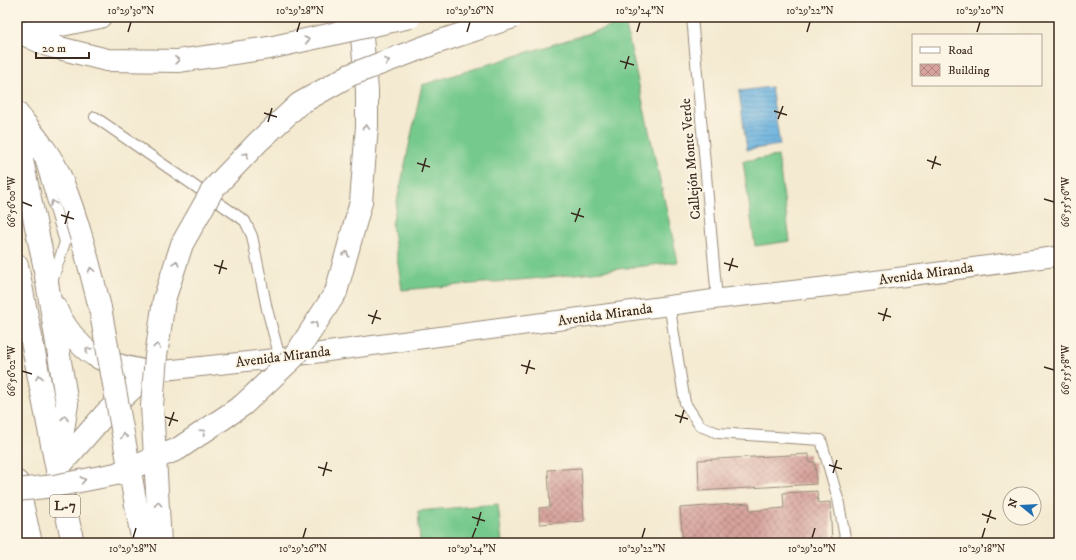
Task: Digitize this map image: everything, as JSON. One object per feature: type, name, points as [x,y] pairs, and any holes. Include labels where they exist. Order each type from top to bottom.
[{"type":"highway","points":[[17,34],[100,17]]},
{"type":"highway","points":[[17,490],[54,486],[116,474],[178,449],[243,404],[294,357],[336,292],[361,202],[367,126],[367,90],[360,17]]},
{"type":"highway","points":[[17,31],[47,44],[107,60],[178,61],[269,48],[410,17]]},
{"type":"highway","points":[[160,543],[152,406],[156,356],[164,300],[182,244],[213,189],[258,142],[299,104],[350,75],[438,42],[513,17]]},
{"type":"highway","points":[[17,113],[32,131],[60,175],[84,241],[100,308],[143,543]]},
{"type":"highway","points":[[17,137],[49,293],[67,404],[57,470]]},
{"type":"highway","name":"L-7","points":[[17,265],[57,470],[73,543]]},
{"type":"highway","points":[[49,293],[59,316],[75,338],[93,355],[134,369],[150,372]]},
{"type":"highway","points":[[57,470],[106,413],[150,372]]},
{"type":"highway","points":[[17,482],[30,543]]},
{"type":"street","name":"Avenida Miranda","points":[[150,372],[280,358],[667,307],[718,298],[841,285],[1059,256]]},
{"type":"lane","name":"Callejón Monte Verde","points":[[692,17],[718,298]]},
{"type":"lane","points":[[95,117],[245,221],[252,236],[267,309],[280,358]]},
{"type":"lane","points":[[17,134],[40,159],[65,242],[49,293]]},
{"type":"lane","points":[[667,307],[671,316],[685,403],[700,426],[718,433],[821,440],[838,499],[846,543]]},
{"type":"green space","points":[[625,22],[678,262],[542,278],[402,290],[392,225],[422,85]]},
{"type":"green space","points":[[778,156],[790,241],[755,246],[743,161]]},
{"type":"green space","points":[[498,504],[502,543],[420,543],[418,511]]},
{"type":"water","points":[[771,87],[780,145],[747,150],[739,91]]},
{"type":"building","points":[[809,454],[809,462],[815,462],[816,484],[699,491],[698,460]]},
{"type":"building","points":[[581,468],[584,521],[540,524],[539,508],[550,507],[548,470]]},
{"type":"building","points":[[817,491],[818,503],[830,502],[832,541],[805,543],[683,543],[680,508],[749,503],[750,511],[784,508],[783,493]]}]
